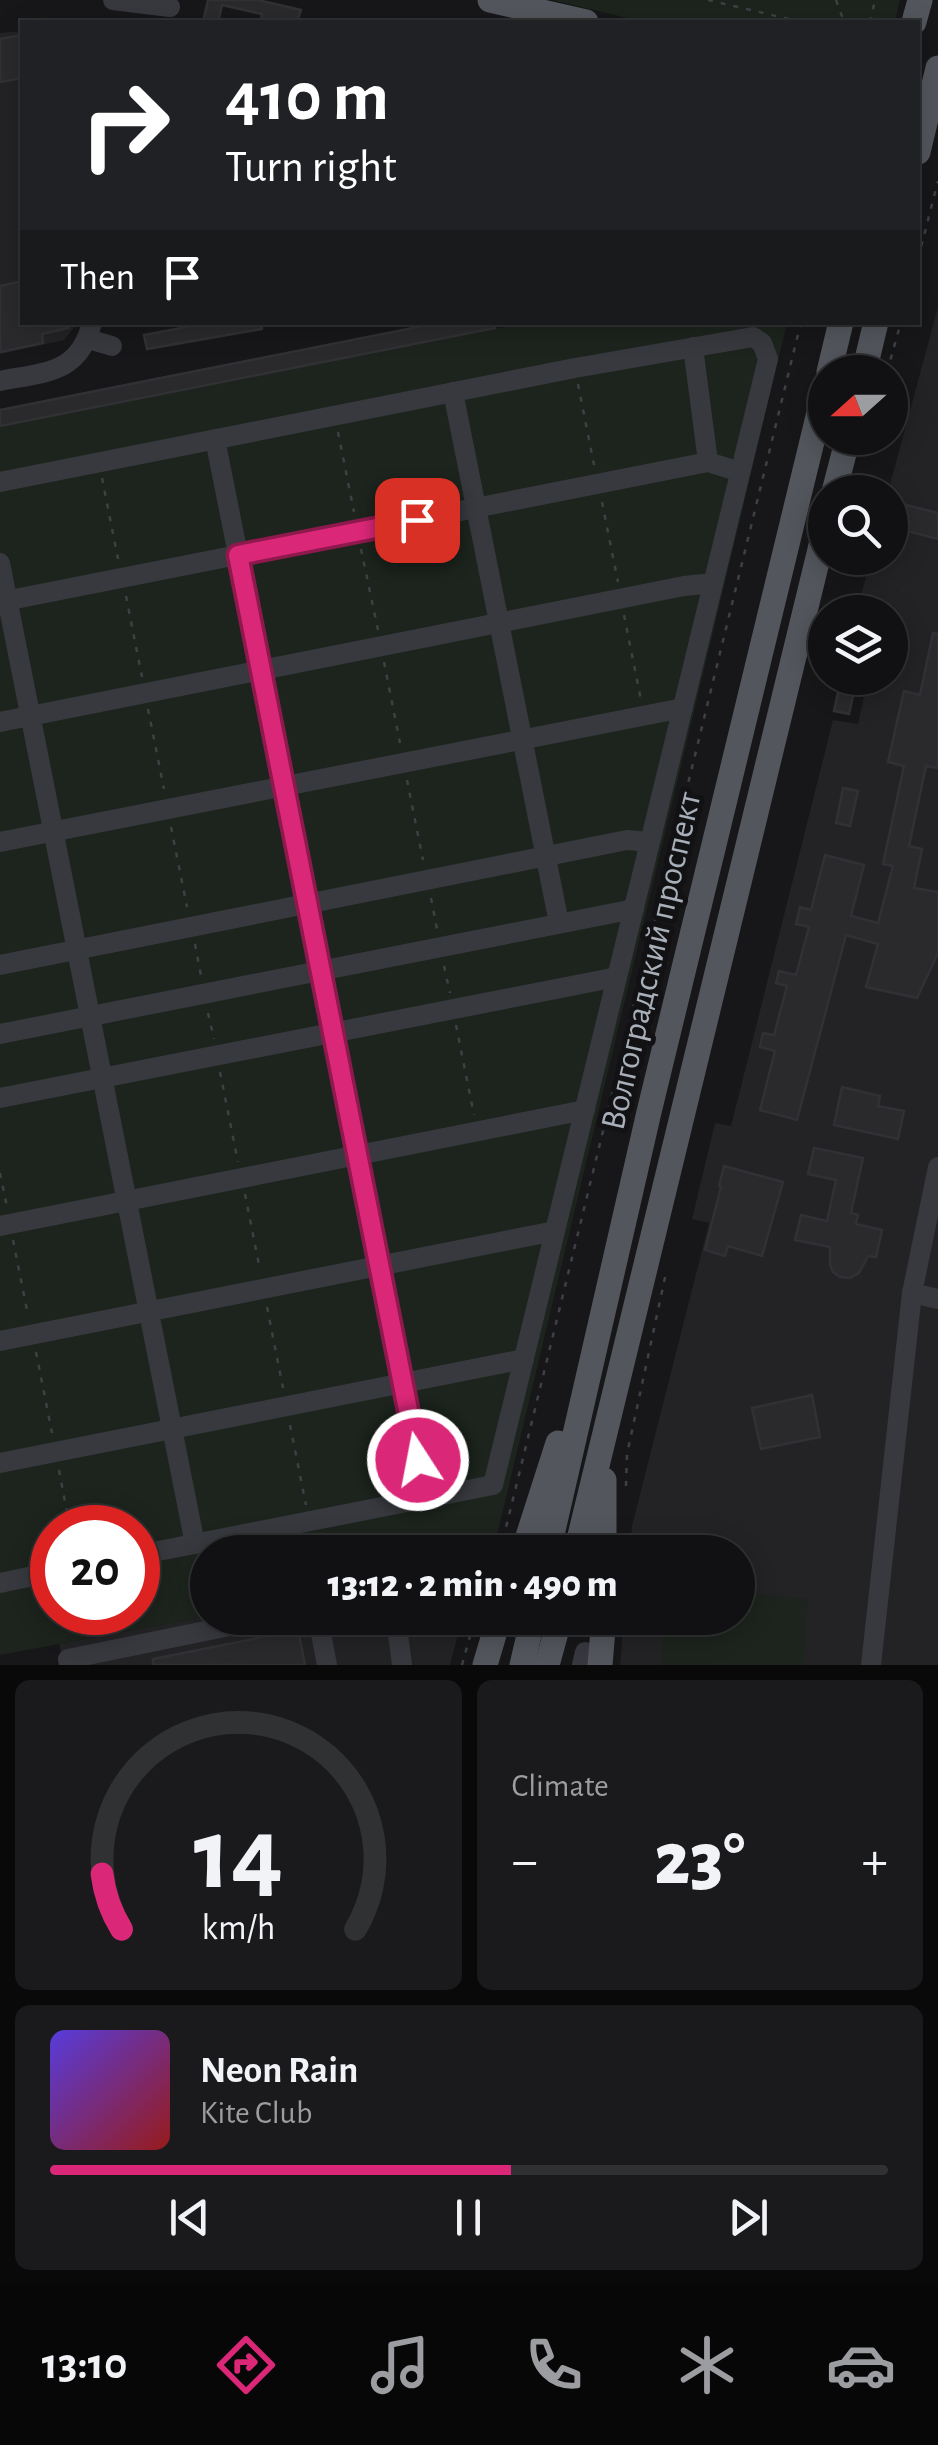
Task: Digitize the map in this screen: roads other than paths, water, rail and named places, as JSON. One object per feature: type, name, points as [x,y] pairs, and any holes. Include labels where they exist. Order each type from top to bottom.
[{"type":"main road","points":[[490,0],[577,20]]},
{"type":"main road","points":[[920,141],[938,68]]},
{"type":"main road","points":[[833,355],[840,325]]},
{"type":"main road","points":[[868,355],[875,325]]},
{"type":"main road","name":"Волгоградский проспект","points":[[552,1535],[658,1074],[809,455]]},
{"type":"main road","name":"Волгоградский проспект","points":[[580,1535],[814,575]]},
{"type":"main road","points":[[528,1535],[563,1426],[592,1366]]},
{"type":"main road","points":[[604,1445],[604,1535]]},
{"type":"main road","points":[[486,1665],[494,1635]]},
{"type":"main road","points":[[522,1665],[529,1635]]},
{"type":"main road","points":[[548,1665],[556,1635]]},
{"type":"main road","points":[[589,1661],[598,1635]]},
{"type":"street","points":[[113,0],[170,10]]},
{"type":"street","points":[[0,381],[52,371],[75,359],[90,331],[112,346]]},
{"type":"street","points":[[0,482],[575,368],[752,337],[762,342],[768,359],[493,1485],[240,1535]]},
{"type":"street","points":[[693,347],[708,462]]},
{"type":"street","points":[[453,392],[559,924]]},
{"type":"street","points":[[215,439],[426,1498]]},
{"type":"street","points":[[4,602],[708,462],[740,472]]},
{"type":"street","points":[[0,563],[4,602],[54,832],[193,1535]]},
{"type":"street","points":[[0,722],[713,583]]},
{"type":"street","points":[[0,842],[683,708]]},
{"type":"street","points":[[0,964],[627,840],[650,842]]},
{"type":"street","points":[[0,1034],[634,909]]},
{"type":"street","points":[[0,1098],[617,977]]},
{"type":"street","points":[[0,1226],[585,1110]]},
{"type":"street","points":[[871,1665],[912,1293],[938,1167]]},
{"type":"street","points":[[0,1341],[555,1231]]},
{"type":"street","points":[[912,1293],[938,1299]]},
{"type":"street","points":[[0,1462],[524,1358]]},
{"type":"street","points":[[160,1551],[190,1545]]},
{"type":"street","points":[[0,1582],[30,1576]]},
{"type":"street","points":[[69,1665],[68,1659],[190,1634]]},
{"type":"street","points":[[321,1635],[327,1665]]},
{"type":"street","points":[[398,1635],[402,1665]]}]
